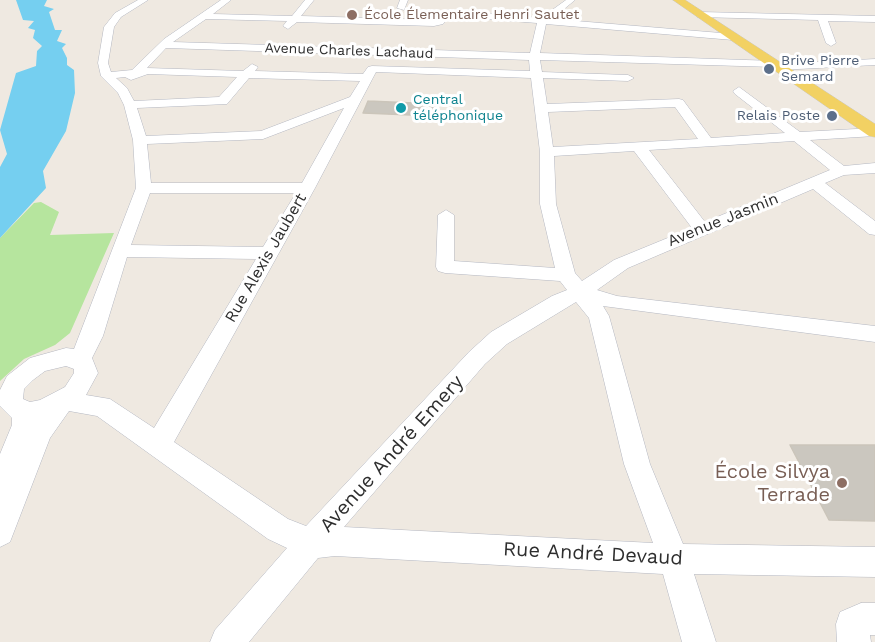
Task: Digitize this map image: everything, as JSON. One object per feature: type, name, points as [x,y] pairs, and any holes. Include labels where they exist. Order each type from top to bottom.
[{"type":"main road","points":[[678,0],[875,132]]},
{"type":"street","points":[[0,532],[39,432],[81,372],[112,271],[144,188],[140,140],[130,105],[123,91],[107,76],[103,63],[109,27],[118,15],[144,0]]},
{"type":"street","points":[[123,91],[136,72],[163,45],[227,0]]},
{"type":"street","points":[[130,105],[223,101],[310,0]]},
{"type":"street","points":[[571,0],[542,22],[534,57],[547,152],[548,204],[572,284],[599,315],[637,465],[674,559],[699,642]]},
{"type":"street","points":[[204,16],[294,19],[395,27],[440,22],[448,13],[542,22],[613,43],[777,66],[875,62]]},
{"type":"street","points":[[700,15],[875,19]]},
{"type":"street","points":[[822,18],[831,43]]},
{"type":"street","points":[[613,43],[733,37]]},
{"type":"street","points":[[613,43],[634,91]]},
{"type":"street","name":"Avenue Charles Lachaud","points":[[163,45],[269,48],[385,47],[534,57],[613,43]]},
{"type":"street","points":[[105,57],[113,65],[136,72]]},
{"type":"street","points":[[107,76],[136,72],[537,75],[634,91],[679,103],[707,142]]},
{"type":"street","name":"Rue Alexis Jaubert","points":[[158,445],[307,188],[370,73]]},
{"type":"street","points":[[542,108],[634,91]]},
{"type":"street","points":[[740,91],[841,171]]},
{"type":"street","points":[[140,140],[263,135],[357,99]]},
{"type":"street","points":[[547,152],[875,132]]},
{"type":"street","points":[[638,146],[701,228]]},
{"type":"street","name":"Avenue Jasmin","points":[[572,284],[841,171],[875,168]]},
{"type":"street","points":[[815,183],[875,230]]},
{"type":"street","points":[[144,188],[307,188]]},
{"type":"street","points":[[446,215],[445,267],[572,284],[617,303],[875,334]]},
{"type":"street","points":[[119,251],[269,253]]},
{"type":"street","points":[[11,404],[38,364],[78,336],[112,271]]},
{"type":"street","name":"Avenue André Emery","points":[[226,642],[477,358],[499,338],[559,301],[572,284]]},
{"type":"street","points":[[38,364],[66,357],[100,397],[101,406]]},
{"type":"street","points":[[11,404],[45,410],[62,402],[101,406],[278,529],[312,544]]},
{"type":"street","points":[[0,499],[3,479],[25,425],[11,404]]},
{"type":"street","name":"Rue André Devaud","points":[[312,544],[335,541],[674,559],[875,561]]},
{"type":"street","points":[[855,642],[852,624],[861,619],[875,619]]},
{"type":"green space","points":[[41,202],[59,212],[50,235],[114,233],[70,333],[55,345],[24,359],[0,381],[0,238],[34,203]]},
{"type":"water","points":[[16,0],[47,0],[44,6],[54,9],[49,12],[55,30],[62,30],[57,41],[66,44],[62,48],[67,58],[67,65],[74,70],[75,93],[66,131],[43,171],[46,188],[0,238],[0,167],[7,154],[0,130],[16,73],[36,66],[37,51],[42,46],[33,38],[35,30],[28,28],[34,21],[23,20]]},
{"type":"building","name":"Central téléphonique","points":[[368,101],[437,104],[435,116],[363,113]]},
{"type":"building","name":"École Silvya Terrade","points":[[790,445],[875,445],[875,521],[829,520]]},
{"type":"place","name":"École Élementaire Henri Sautet","points":[[352,15]]},
{"type":"place","name":"Brive Pierre Semard","points":[[769,69]]},
{"type":"place","name":"Central téléphonique","points":[[401,108]]},
{"type":"place","name":"Relais Poste","points":[[832,116]]},
{"type":"place","name":"École Silvya Terrade","points":[[842,483]]}]
